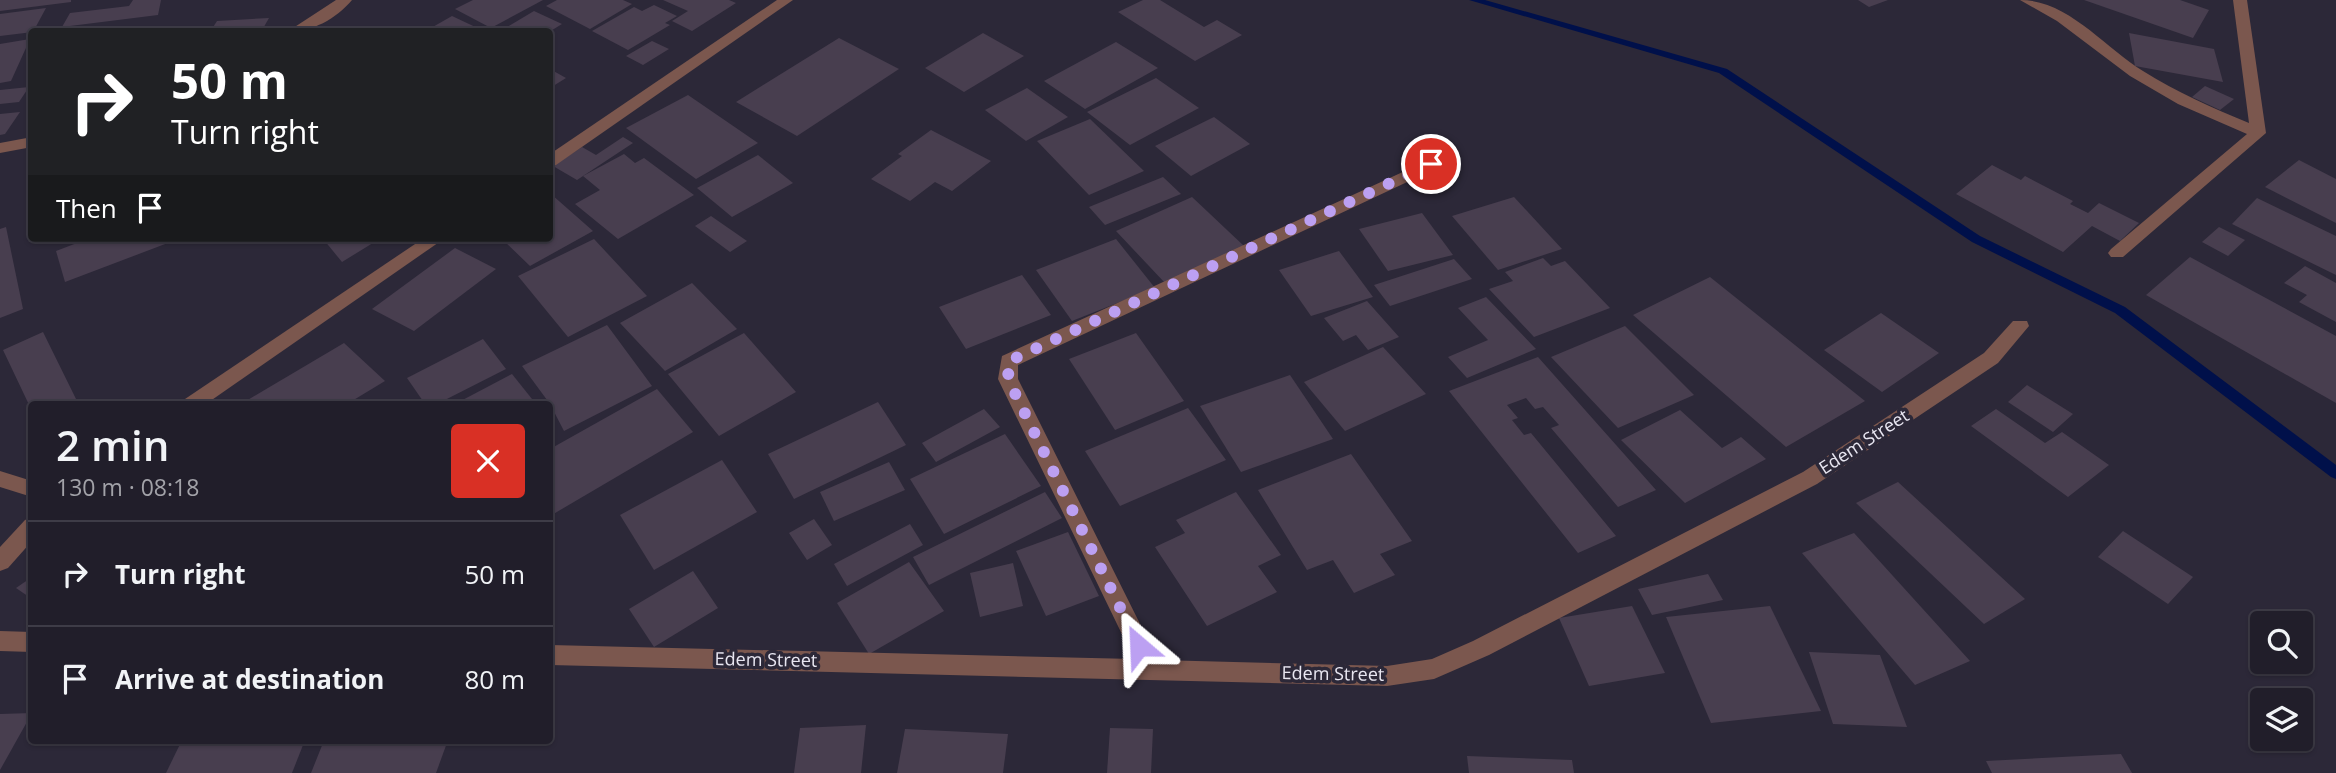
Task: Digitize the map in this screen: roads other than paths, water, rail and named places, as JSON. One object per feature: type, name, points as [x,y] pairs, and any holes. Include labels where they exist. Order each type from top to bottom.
[{"type":"street","points":[[301,28],[331,12],[345,0]]},
{"type":"street","points":[[2027,0],[2062,18],[2135,73],[2183,101],[2258,133]]},
{"type":"street","points":[[2240,0],[2258,133]]},
{"type":"street","points":[[553,159],[783,1]]},
{"type":"street","points":[[2117,253],[2258,133]]},
{"type":"street","points":[[0,148],[28,143]]},
{"type":"street","points":[[1152,670],[1008,379],[1009,361],[1431,164]]},
{"type":"street","points":[[196,401],[430,242]]},
{"type":"street","name":"Edem Street","points":[[553,655],[1387,676],[1434,669],[1481,648],[1810,478],[1991,358],[2020,326]]},
{"type":"street","points":[[0,479],[28,488]]},
{"type":"street","points":[[0,562],[28,530]]},
{"type":"street","points":[[0,641],[28,642]]},
{"type":"waterway","points":[[1474,0],[1723,71],[1976,239],[2120,310],[2336,473]]}]
